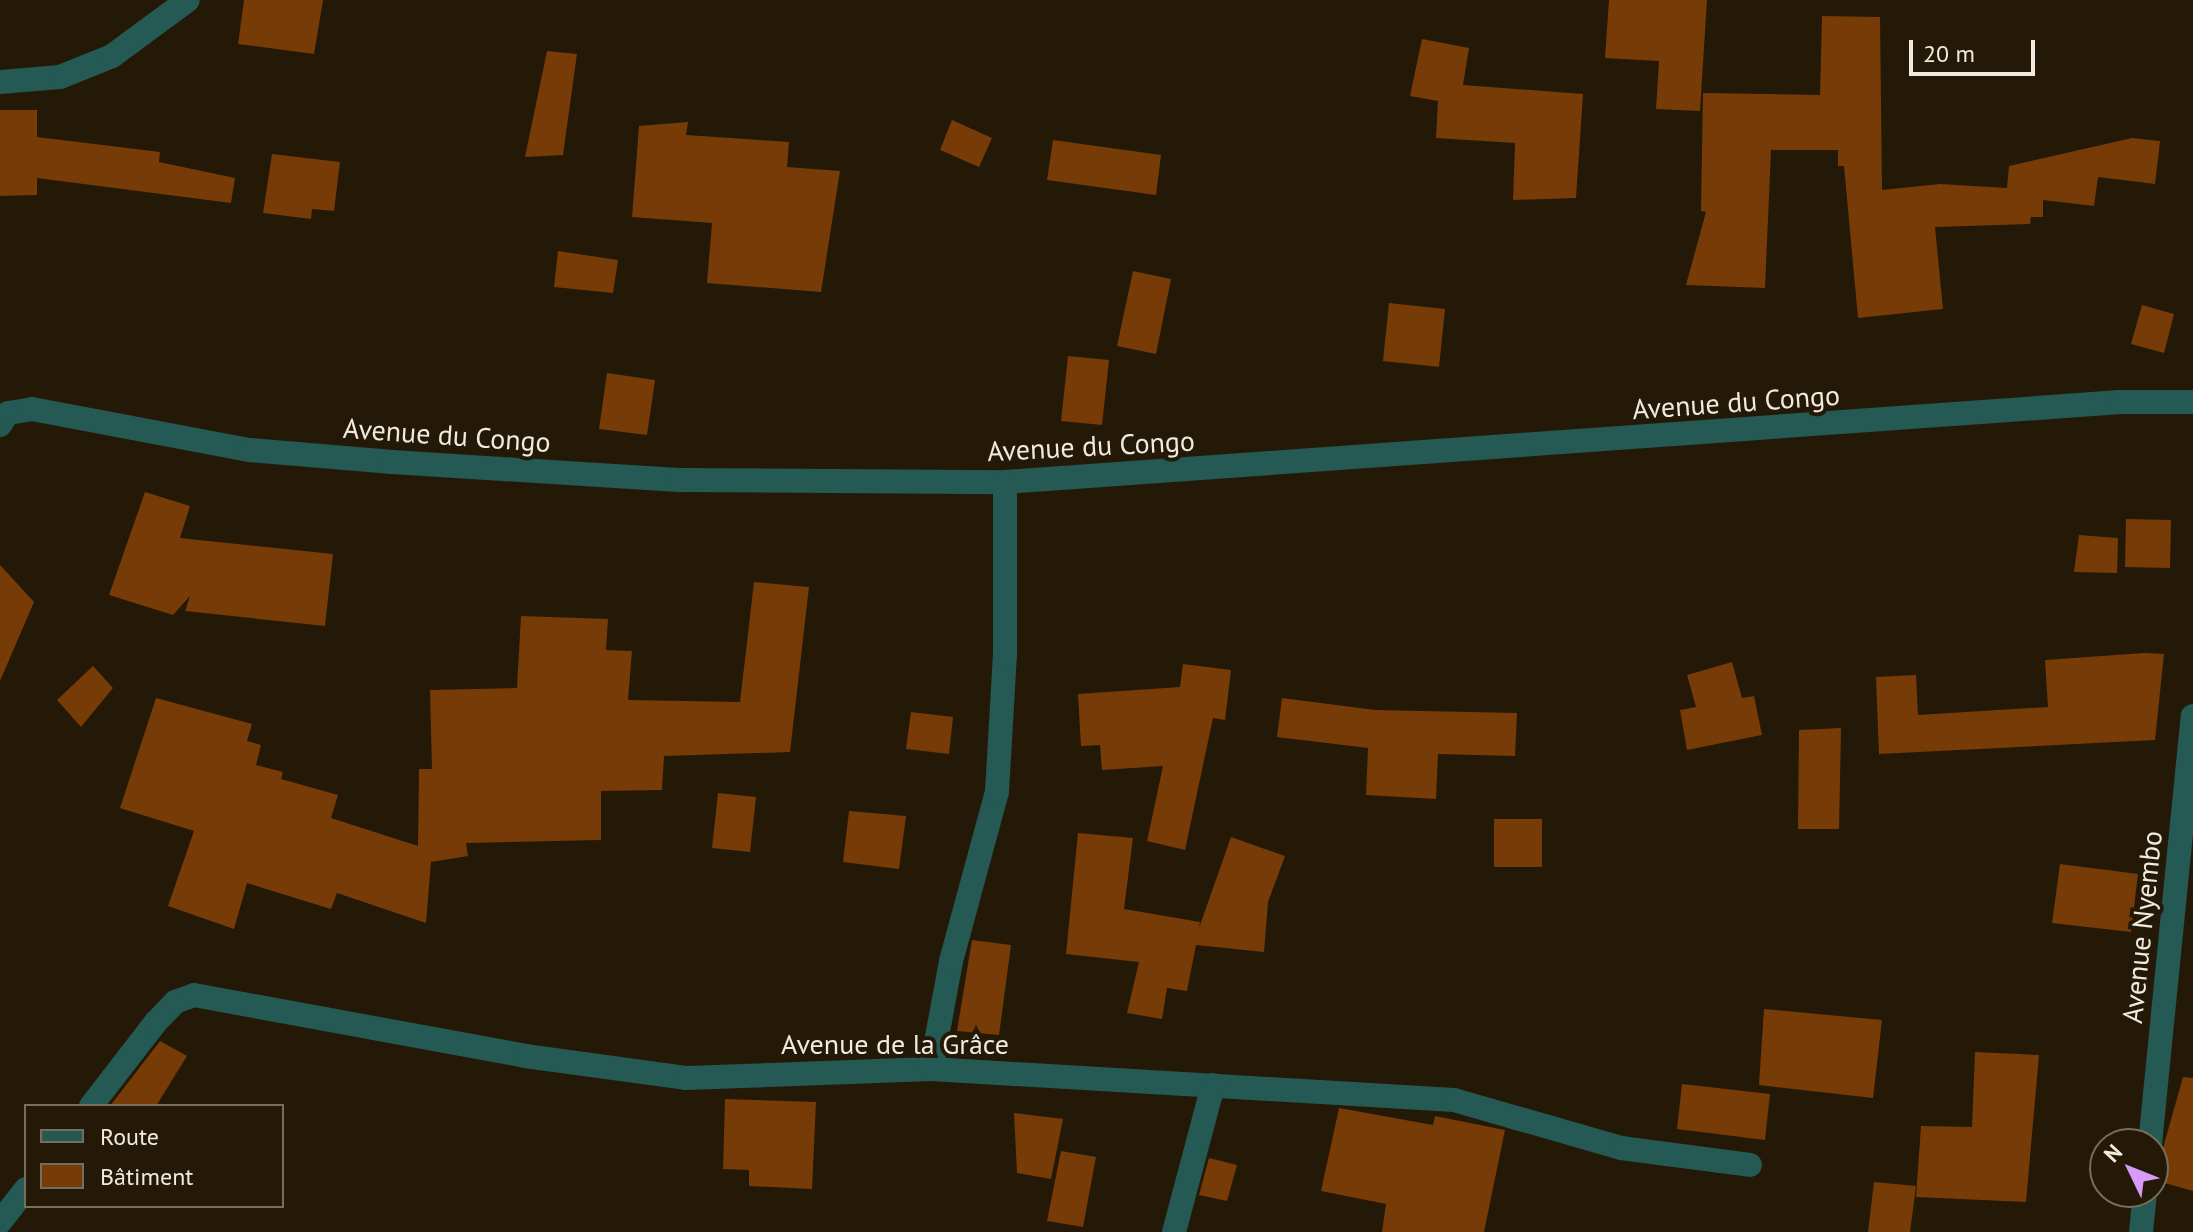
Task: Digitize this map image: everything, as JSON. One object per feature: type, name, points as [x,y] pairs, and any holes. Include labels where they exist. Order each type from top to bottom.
[{"type":"street","points":[[0,82],[60,77],[112,56],[188,0]]},
{"type":"street","name":"Avenue du Congo","points":[[0,425],[8,413],[32,409],[250,450],[392,462],[682,480],[1005,482],[2104,403],[2193,402]]},
{"type":"street","points":[[931,1069],[951,961],[997,792],[1005,655],[1005,482]]},
{"type":"street","name":"Avenue Nyembo","points":[[2152,1128],[2193,716]]},
{"type":"street","name":"Avenue de la Grâce","points":[[93,1104],[156,1022],[175,1002],[194,995],[525,1056],[686,1078],[931,1069],[1454,1100],[1621,1148],[1750,1165]]},
{"type":"street","points":[[1174,1232],[1213,1085]]},
{"type":"street","points":[[0,1222],[24,1192]]},
{"type":"street","points":[[2141,1232],[2143,1208]]},
{"type":"building","points":[[244,0],[323,0],[314,54],[238,44]]},
{"type":"building","points":[[1609,0],[1707,0],[1700,111],[1656,109],[1659,61],[1605,58]]},
{"type":"building","points":[[1822,16],[1880,17],[1882,190],[1940,184],[2007,188],[2009,166],[2132,138],[2160,141],[2155,184],[2098,177],[2094,206],[2043,200],[2043,217],[2031,217],[2030,224],[1935,227],[1943,309],[1858,318],[1844,166],[1838,166],[1838,150],[1771,150],[1765,288],[1686,285],[1706,212],[1701,211],[1703,93],[1820,95]]},
{"type":"building","points":[[1422,39],[1469,48],[1463,85],[1583,94],[1576,198],[1513,200],[1515,143],[1436,138],[1438,101],[1410,96]]},
{"type":"building","points":[[547,51],[577,54],[563,155],[525,157]]},
{"type":"building","points":[[0,110],[37,110],[37,137],[160,152],[159,162],[235,178],[231,203],[37,178],[37,195],[0,196]]},
{"type":"building","points":[[952,120],[992,138],[979,167],[940,150]]},
{"type":"building","points":[[688,122],[686,135],[789,142],[787,167],[840,171],[821,292],[707,283],[712,223],[632,217],[639,126]]},
{"type":"building","points":[[1053,140],[1161,155],[1156,195],[1047,180]]},
{"type":"building","points":[[272,154],[340,162],[334,211],[312,209],[311,219],[263,213]]},
{"type":"building","points":[[558,251],[618,260],[613,293],[554,287]]},
{"type":"building","points":[[1133,271],[1171,279],[1156,354],[1117,346]]},
{"type":"building","points":[[1389,303],[1445,309],[1439,367],[1383,361]]},
{"type":"building","points":[[2142,305],[2174,314],[2164,353],[2131,344]]},
{"type":"building","points":[[1068,356],[1109,360],[1102,425],[1061,421]]},
{"type":"building","points":[[607,373],[655,380],[647,435],[599,429]]},
{"type":"building","points":[[145,492],[190,506],[180,538],[333,554],[325,626],[185,611],[190,596],[173,615],[109,595]]},
{"type":"building","points":[[2126,519],[2171,520],[2170,568],[2125,567]]},
{"type":"building","points":[[2079,535],[2118,538],[2117,573],[2074,572]]},
{"type":"building","points":[[0,565],[34,602],[0,681]]},
{"type":"building","points":[[754,582],[809,587],[790,752],[664,756],[662,790],[601,791],[601,840],[466,843],[468,856],[431,862],[426,923],[337,893],[331,909],[247,883],[234,929],[168,906],[194,831],[120,808],[156,698],[252,724],[247,741],[261,745],[256,765],[283,772],[281,779],[338,795],[331,818],[418,846],[419,769],[432,769],[430,690],[517,688],[521,616],[608,619],[606,650],[632,651],[628,700],[740,702]]},
{"type":"building","points":[[2164,654],[2155,740],[1879,754],[1876,677],[1916,675],[1918,715],[2048,707],[2045,660]]},
{"type":"building","points":[[1732,662],[1742,698],[1754,696],[1762,735],[1687,750],[1680,710],[1696,707],[1687,675]]},
{"type":"building","points":[[1183,664],[1231,670],[1225,720],[1213,718],[1185,850],[1147,841],[1163,766],[1102,770],[1100,745],[1081,746],[1078,694],[1180,687]]},
{"type":"building","points":[[93,666],[113,688],[81,727],[57,700]]},
{"type":"building","points":[[1282,698],[1375,710],[1517,713],[1515,756],[1438,754],[1436,799],[1366,795],[1368,748],[1277,737]]},
{"type":"building","points":[[911,712],[953,717],[949,754],[906,749]]},
{"type":"building","points":[[1841,728],[1839,829],[1798,829],[1799,730]]},
{"type":"building","points":[[718,793],[756,797],[750,852],[712,848]]},
{"type":"building","points":[[849,811],[906,816],[899,869],[843,862]]},
{"type":"building","points":[[1494,819],[1542,819],[1542,867],[1494,867]]},
{"type":"building","points":[[1078,833],[1133,838],[1124,909],[1200,922],[1199,928],[1231,837],[1285,856],[1268,902],[1264,952],[1196,945],[1187,991],[1167,988],[1162,1019],[1127,1013],[1139,962],[1066,954]]},
{"type":"building","points":[[2060,864],[2138,874],[2131,932],[2052,923]]},
{"type":"building","points":[[972,940],[1011,945],[999,1035],[957,1031]]},
{"type":"building","points":[[1764,1009],[1882,1020],[1873,1098],[1759,1085]]},
{"type":"building","points":[[160,1041],[187,1056],[157,1104],[112,1104]]},
{"type":"building","points":[[1975,1052],[2039,1055],[2026,1202],[1916,1197],[1921,1126],[1972,1127]]},
{"type":"building","points":[[2183,1077],[2193,1078],[2193,1191],[2169,1184],[2169,1128]]},
{"type":"building","points":[[1682,1084],[1770,1094],[1765,1140],[1677,1129]]},
{"type":"building","points":[[725,1099],[816,1102],[812,1189],[749,1186],[749,1170],[723,1169]]},
{"type":"building","points":[[1339,1108],[1433,1125],[1435,1116],[1505,1130],[1484,1232],[1382,1232],[1386,1204],[1321,1191]]},
{"type":"building","points":[[1014,1113],[1063,1119],[1051,1179],[1017,1173]]},
{"type":"building","points":[[1061,1151],[1096,1157],[1083,1227],[1047,1221]]},
{"type":"building","points":[[1209,1158],[1237,1165],[1227,1201],[1199,1195]]},
{"type":"building","points":[[1874,1182],[1916,1186],[1910,1232],[1868,1232]]}]
